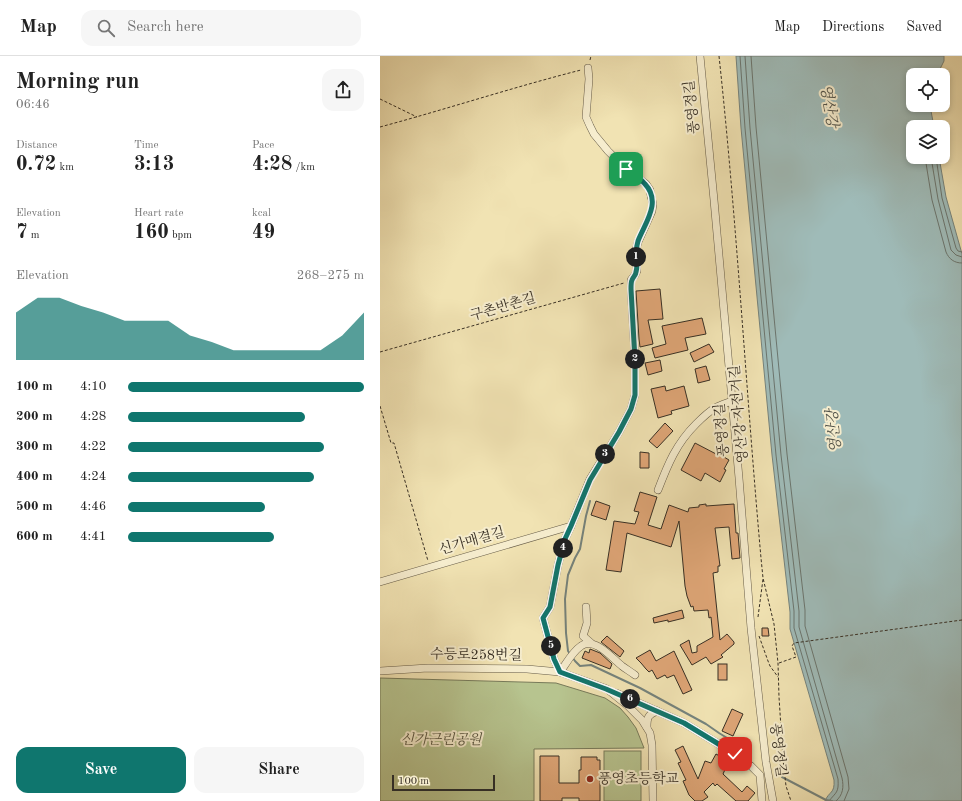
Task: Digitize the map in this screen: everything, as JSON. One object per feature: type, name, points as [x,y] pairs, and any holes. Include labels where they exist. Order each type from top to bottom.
[{"type":"street","name":"풍영정길","points":[[700,56],[732,401],[751,628],[766,762],[773,801]]},
{"type":"street","points":[[560,672],[554,659],[543,618],[550,607],[558,565],[565,539],[590,480],[619,432],[631,409],[635,395],[631,280],[637,271],[636,250],[638,242],[652,211],[653,204],[650,190],[646,184],[626,169],[608,151],[594,134],[590,126],[586,117],[589,79],[588,68]]},
{"type":"street","points":[[658,490],[671,458],[682,440],[700,419],[715,408],[732,401]]},
{"type":"street","name":"신가매결길","points":[[380,582],[571,526]]},
{"type":"street","points":[[586,607],[587,623],[583,636],[591,643],[609,653],[622,666],[635,675]]},
{"type":"street","points":[[560,672],[574,652],[582,644],[591,643]]},
{"type":"street","name":"수등로258번길","points":[[380,671],[428,668],[527,669],[560,672],[606,689],[628,706],[642,720],[650,733],[652,746],[653,801]]},
{"type":"street","name":"풍영정길","points":[[606,689],[684,723],[735,754],[760,775],[762,801]]},
{"type":"street","points":[[648,729],[647,720],[650,715],[657,711]]},
{"type":"path","name":"영산강 자전거길","points":[[719,56],[727,134],[763,578],[774,624],[778,663],[780,724],[784,769],[788,796],[791,801]]},
{"type":"path","points":[[380,127],[588,68]]},
{"type":"path","points":[[380,99],[418,117]]},
{"type":"path","name":"구촌반촌길","points":[[380,352],[631,280]]},
{"type":"path","points":[[380,406],[391,444],[394,443],[430,567]]},
{"type":"path","points":[[757,620],[763,578]]},
{"type":"path","points":[[778,663],[796,658],[792,646],[794,643],[962,620]]},
{"type":"path","points":[[759,634],[770,666],[778,677]]},
{"type":"green space","name":"신가근린공원","points":[[380,678],[556,683],[605,698],[620,708],[636,728],[644,748],[534,749],[534,801],[380,801]]},
{"type":"green space","points":[[604,751],[641,751],[641,801],[604,801]]},
{"type":"water","name":"영산강","points":[[736,56],[944,56],[944,61],[940,68],[906,68],[906,112],[931,112],[933,120],[906,120],[906,164],[940,164],[946,197],[962,254],[962,801],[825,801],[834,788],[834,780],[790,629],[790,612],[772,455],[741,128]]},
{"type":"building","points":[[660,289],[663,319],[648,320],[653,344],[640,347],[636,291]]},
{"type":"building","points":[[702,318],[706,334],[685,338],[688,350],[655,358],[652,348],[666,344],[662,326]]},
{"type":"building","points":[[709,344],[714,352],[694,362],[690,353]]},
{"type":"building","points":[[660,360],[662,371],[648,375],[645,363]]},
{"type":"building","points":[[706,366],[710,380],[698,383],[695,369]]},
{"type":"building","points":[[665,386],[666,391],[684,386],[689,406],[671,411],[672,414],[658,418],[651,389]]},
{"type":"building","points":[[665,423],[673,431],[657,448],[649,441]]},
{"type":"building","points":[[695,443],[729,460],[724,469],[726,470],[720,482],[705,473],[701,481],[681,470]]},
{"type":"building","points":[[640,452],[649,453],[649,468],[640,468]]},
{"type":"building","points":[[640,492],[657,497],[648,525],[661,529],[669,505],[688,512],[689,508],[699,507],[699,505],[734,504],[736,533],[738,533],[740,558],[732,559],[729,527],[715,528],[720,566],[718,566],[718,572],[713,573],[720,640],[727,634],[734,644],[721,655],[723,657],[711,664],[706,657],[692,665],[680,645],[689,640],[692,653],[697,652],[697,646],[713,637],[711,617],[709,618],[708,610],[694,611],[693,606],[691,607],[687,596],[679,521],[671,547],[627,533],[621,572],[606,570],[614,521],[635,524],[639,512],[634,511]]},
{"type":"building","points":[[596,501],[610,506],[606,520],[591,515]]},
{"type":"building","points":[[682,610],[684,618],[668,622],[668,620],[654,623],[653,618]]},
{"type":"building","points":[[762,628],[768,628],[769,636],[762,636]]},
{"type":"building","points":[[607,636],[624,651],[620,657],[601,642]]},
{"type":"building","points":[[590,649],[600,653],[612,664],[610,669],[582,658],[585,651],[589,653]]},
{"type":"building","points":[[650,650],[656,661],[674,651],[692,690],[683,694],[674,675],[667,678],[665,675],[657,679],[652,670],[649,672],[636,658]]},
{"type":"building","points":[[718,664],[727,664],[727,680],[718,680]]},
{"type":"building","points":[[732,709],[743,714],[733,736],[722,731]]},
{"type":"building","points":[[683,746],[698,779],[705,761],[711,763],[716,754],[728,763],[723,774],[742,792],[747,786],[755,793],[748,801],[736,801],[717,784],[715,786],[713,783],[704,792],[708,797],[702,801],[695,801],[689,795],[683,781],[686,780],[678,763],[681,762],[675,750]]},
{"type":"building","points":[[540,756],[559,756],[559,783],[579,783],[581,757],[597,757],[597,760],[600,760],[600,801],[579,801],[579,798],[562,798],[562,801],[540,801]]},
{"type":"waterway","points":[[590,501],[580,549],[568,575],[565,599],[568,651],[580,666],[591,665],[640,688],[706,724],[745,749]]},
{"type":"waterway","points":[[782,777],[826,800],[832,801]]},
{"type":"place","name":"풍영초등학교","points":[[590,779]]},
{"type":"route","points":[[626,169],[646,184],[650,190],[653,204],[652,211],[638,242],[636,250],[637,271],[631,280],[635,360],[635,395],[631,409],[619,432],[590,480],[565,539],[558,565],[550,607],[543,618],[554,659],[560,672],[606,689],[684,723],[735,754]]}]
